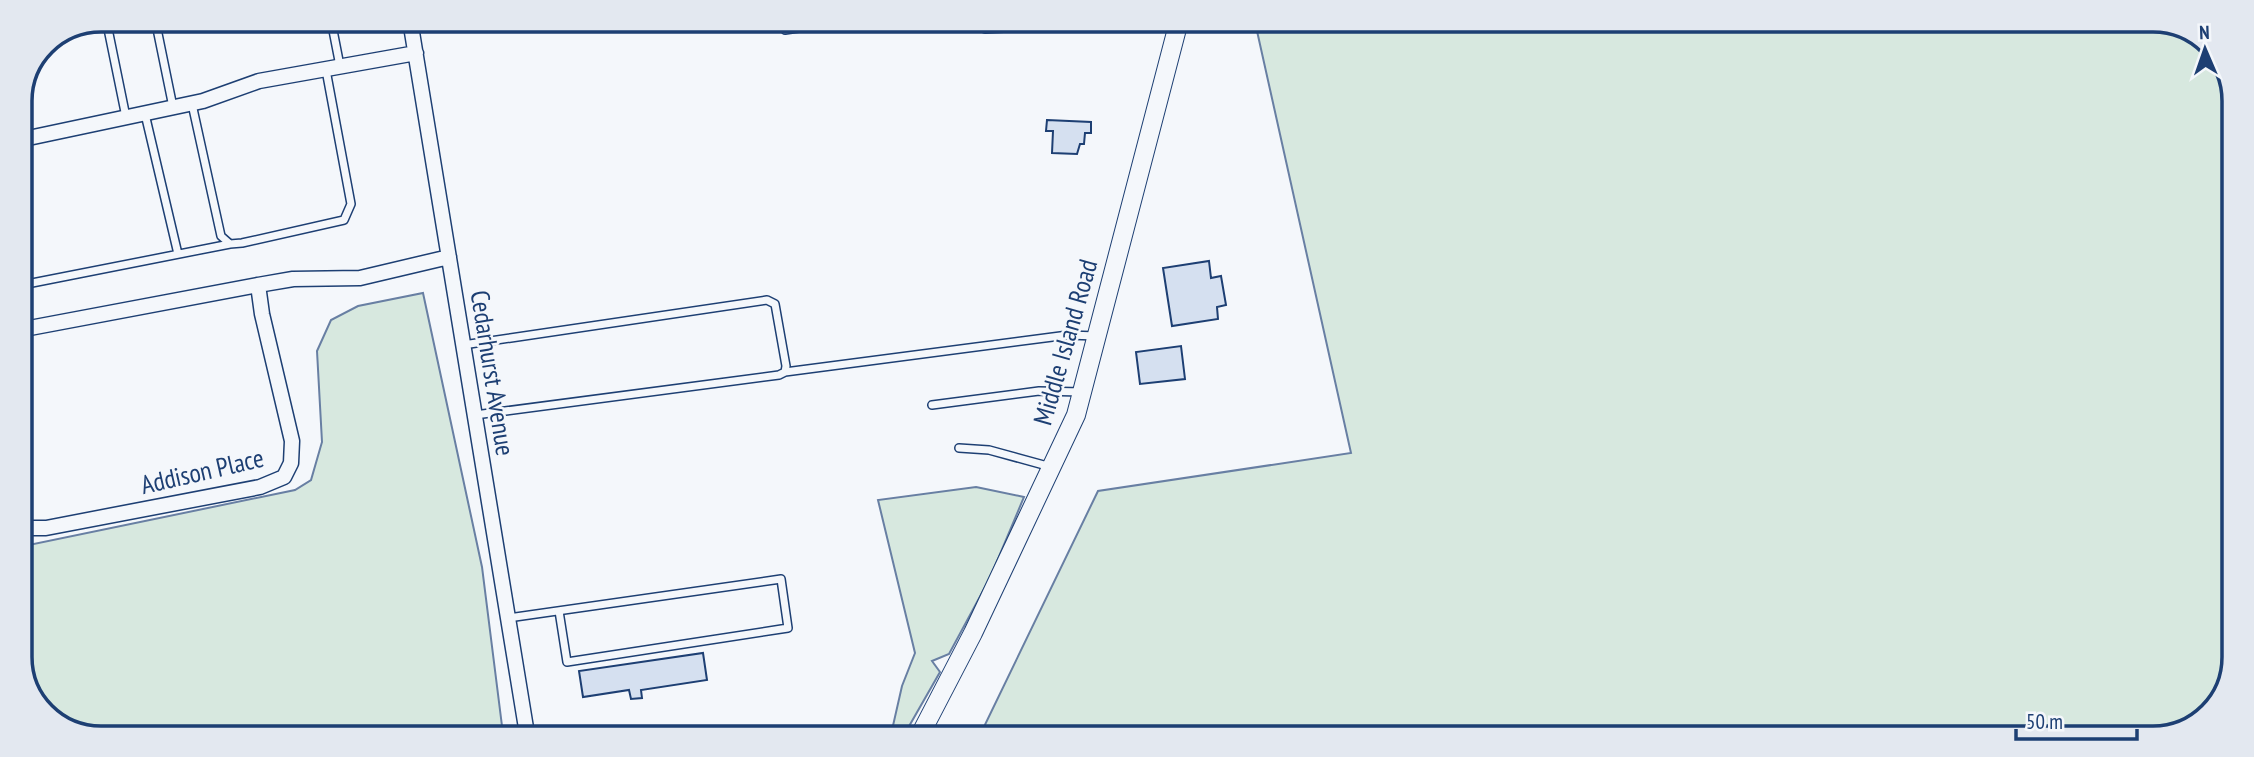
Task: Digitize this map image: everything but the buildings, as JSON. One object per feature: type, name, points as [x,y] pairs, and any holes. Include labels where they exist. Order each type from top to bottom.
[{"type":"street","name":"Cedarhurst Avenue","points":[[412,32],[526,726]]},
{"type":"street","name":"Middle Island Road","points":[[925,726],[973,633],[1076,415],[1176,32]]},
{"type":"street","points":[[32,137],[192,104],[259,80],[416,53]]},
{"type":"street","points":[[32,328],[293,279],[360,278],[449,257]]},
{"type":"street","name":"Addison Place","points":[[32,528],[46,528],[260,487],[284,477],[292,463],[292,441],[262,314],[258,285]]},
{"type":"lane","points":[[109,32],[126,118]]},
{"type":"lane","points":[[158,32],[173,108]]},
{"type":"lane","points":[[32,283],[242,243],[344,220],[351,204],[333,68],[332,32]]},
{"type":"lane","points":[[192,104],[221,236],[230,244]]},
{"type":"lane","points":[[145,114],[178,254]]},
{"type":"lane","points":[[463,345],[767,300],[775,304],[785,372]]},
{"type":"lane","points":[[475,415],[1055,336],[1097,336]]},
{"type":"lane","points":[[932,405],[1039,391],[1082,392]]},
{"type":"lane","points":[[959,448],[989,450],[1051,468]]},
{"type":"lane","points":[[508,618],[781,579],[788,628],[567,662],[559,611]]},
{"type":"shaded area","points":[[1257,32],[2153,32],[2175,35],[2195,46],[2208,59],[2217,74],[2222,96],[2222,656],[2219,678],[2208,698],[2195,711],[2175,722],[2153,726],[984,726],[1098,491],[1351,453]]},
{"type":"shaded area","points":[[423,293],[482,567],[502,726],[101,726],[79,722],[62,714],[41,691],[33,670],[32,544],[295,490],[311,480],[322,442],[317,351],[331,320],[358,306]]},
{"type":"shaded area","points":[[976,487],[1024,497],[990,578],[949,654],[932,661],[940,672],[909,726],[893,726],[902,686],[915,653],[878,500]]}]
